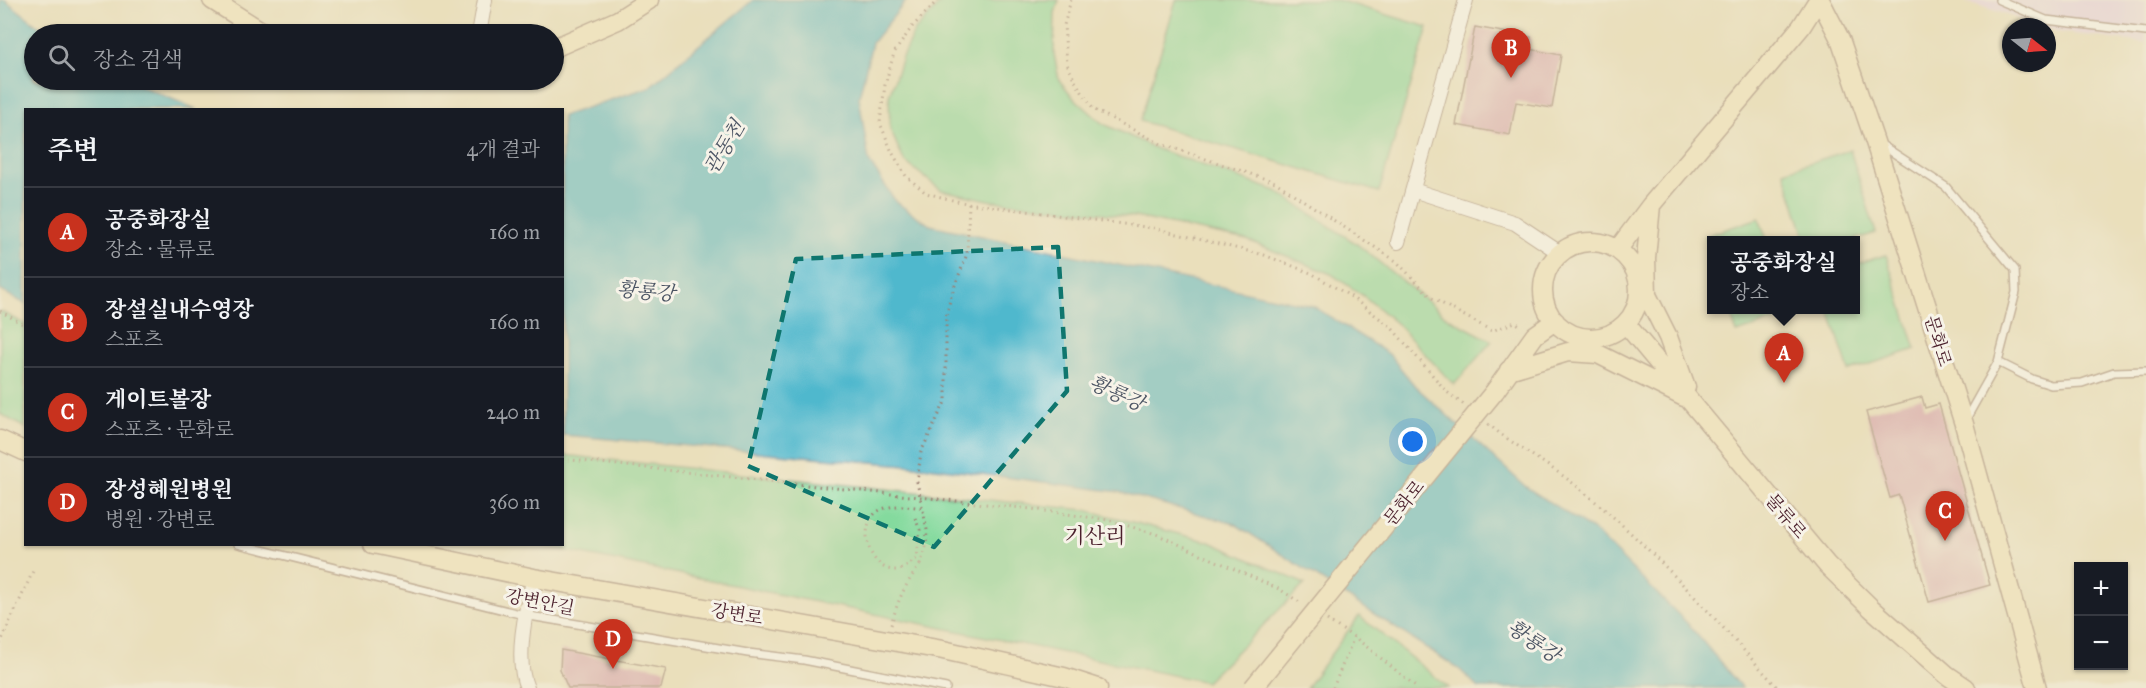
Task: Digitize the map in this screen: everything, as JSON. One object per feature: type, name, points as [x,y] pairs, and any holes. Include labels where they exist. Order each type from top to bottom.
[{"type":"street","points":[[212,0],[250,24]]},
{"type":"street","points":[[480,24],[484,0]]},
{"type":"street","points":[[564,44],[618,21],[649,0]]},
{"type":"street","points":[[1398,242],[1466,0]]},
{"type":"street","name":"문화로","points":[[1617,249],[1651,205],[1794,35],[1819,0],[1840,39],[1875,142],[1964,424],[2037,688]]},
{"type":"street","points":[[1413,190],[1515,223],[1560,254]]},
{"type":"street","points":[[1651,205],[1646,258],[1647,295],[1668,337],[1690,400]]},
{"type":"street","points":[[1588,242],[1603,243],[1617,249],[1632,265],[1639,285],[1636,305],[1626,324],[1613,333],[1599,338],[1583,338],[1569,333],[1555,321],[1543,295],[1544,280],[1550,265],[1573,245],[1588,242]]},
{"type":"street","name":"문화로","points":[[1253,688],[1495,391],[1535,335],[1555,321]]},
{"type":"street","name":"물류로","points":[[1626,324],[1827,565],[1871,608],[1947,675],[1966,688]]},
{"type":"street","points":[[1509,370],[1568,352],[1598,354],[1690,400]]},
{"type":"street","points":[[0,440],[24,451]]},
{"type":"street","name":"강변로","points":[[382,546],[534,578],[887,640],[1007,664],[1064,677],[1098,688]]},
{"type":"street","points":[[528,688],[522,676],[524,615],[534,578]]},
{"type":"lane","points":[[1999,0],[2046,20],[2146,32]]},
{"type":"lane","points":[[1875,142],[1946,187],[2015,270],[2016,292],[1998,362],[1964,424]]},
{"type":"lane","points":[[1998,362],[2032,379],[2052,385],[2082,383],[2114,372],[2146,370]]},
{"type":"lane","name":"강변안길","points":[[246,546],[524,615],[695,645],[804,660],[946,688]]},
{"type":"path","points":[[938,0],[912,27],[894,53],[885,85],[880,123],[892,152],[906,176],[926,193],[969,203],[1153,228],[1264,255],[1311,273],[1350,296],[1391,327],[1448,392],[1465,406]]},
{"type":"path","points":[[1071,0],[1064,25],[1067,64],[1093,109],[1161,144],[1275,182],[1396,261],[1432,298],[1492,331],[1515,322],[1535,335]]},
{"type":"path","points":[[887,640],[897,600],[920,566],[926,547],[927,530],[917,482],[921,452],[945,400],[946,317],[951,296],[967,254],[969,203]]},
{"type":"path","points":[[0,311],[24,325]]},
{"type":"path","points":[[1483,421],[1583,490],[1623,525],[1670,570],[1778,688]]},
{"type":"path","points":[[564,459],[1032,509],[1108,520],[1156,534],[1279,589],[1307,607]]},
{"type":"path","points":[[915,518],[920,530],[917,558],[905,568],[898,570],[883,566],[876,561],[869,552],[867,536],[870,519],[879,511],[891,507],[922,508]]},
{"type":"path","points":[[0,644],[34,569]]},
{"type":"path","points":[[1326,619],[1354,637],[1418,688]]},
{"type":"path","points":[[1333,688],[1354,637]]},
{"type":"highlighted area","points":[[1058,247],[1067,391],[934,547],[748,466],[796,259]]},
{"type":"shaded area","points":[[1962,0],[2146,0],[2146,43],[2059,32],[2056,31],[2056,18],[2017,18]]},
{"type":"green space","points":[[943,0],[1059,0],[1055,13],[1054,54],[1059,80],[1073,97],[1102,123],[1157,149],[1276,191],[1357,244],[1448,318],[1492,341],[1454,385],[1396,323],[1365,297],[1331,274],[1247,240],[1135,217],[993,201],[941,190],[904,161],[890,129],[889,96],[902,57],[914,32]]},
{"type":"green space","points":[[1176,0],[1338,0],[1428,27],[1379,192],[1140,121]]},
{"type":"green space","points":[[1850,150],[1876,233],[1860,238],[1860,236],[1805,236],[1784,171]]},
{"type":"green space","points":[[1759,218],[1766,236],[1707,236],[1707,242],[1705,236]]},
{"type":"green space","points":[[1886,255],[1916,349],[1849,371],[1830,314],[1860,314],[1860,263]]},
{"type":"green space","points":[[0,311],[24,323],[24,427],[0,414]]},
{"type":"green space","points":[[1730,314],[1791,314],[1791,315],[1737,333]]},
{"type":"green space","points":[[564,455],[1086,510],[1210,542],[1305,584],[1206,682],[543,546],[564,546]]},
{"type":"green space","points":[[1359,616],[1449,688],[1306,688]]},
{"type":"water","points":[[0,0],[5,0],[36,24],[24,24],[24,90],[151,90],[194,108],[24,108],[24,303],[0,290]]},
{"type":"water","points":[[753,0],[907,0],[872,43],[859,97],[869,161],[896,202],[930,225],[1313,306],[1389,354],[1415,386],[1526,487],[1594,531],[1688,624],[1742,688],[1479,688],[1459,669],[1235,524],[1119,492],[928,467],[564,435],[564,115],[649,87]]},
{"type":"building","points":[[1475,27],[1531,37],[1529,49],[1561,55],[1552,108],[1516,102],[1510,135],[1456,125]]},
{"type":"building","points":[[1922,397],[1925,408],[1939,404],[1990,585],[1929,602],[1899,495],[1890,498],[1866,412]]},
{"type":"building","points":[[561,650],[666,669],[661,688],[568,688],[560,670]]},
{"type":"place","name":"장설실내수영장","points":[[1511,78]]},
{"type":"place","name":"공중화장실","points":[[1784,383]]},
{"type":"place","name":"게이트볼장","points":[[1945,541]]},
{"type":"place","name":"장성혜원병원","points":[[613,669]]},
{"type":"district","name":"기산리","points":[[1095,536]]},
{"type":"water label","name":"관동천","points":[[724,147]]},
{"type":"water label","name":"황룡강","points":[[646,291]]},
{"type":"water label","name":"황룡강","points":[[1117,393]]},
{"type":"water label","name":"황룡강","points":[[1534,641]]}]
